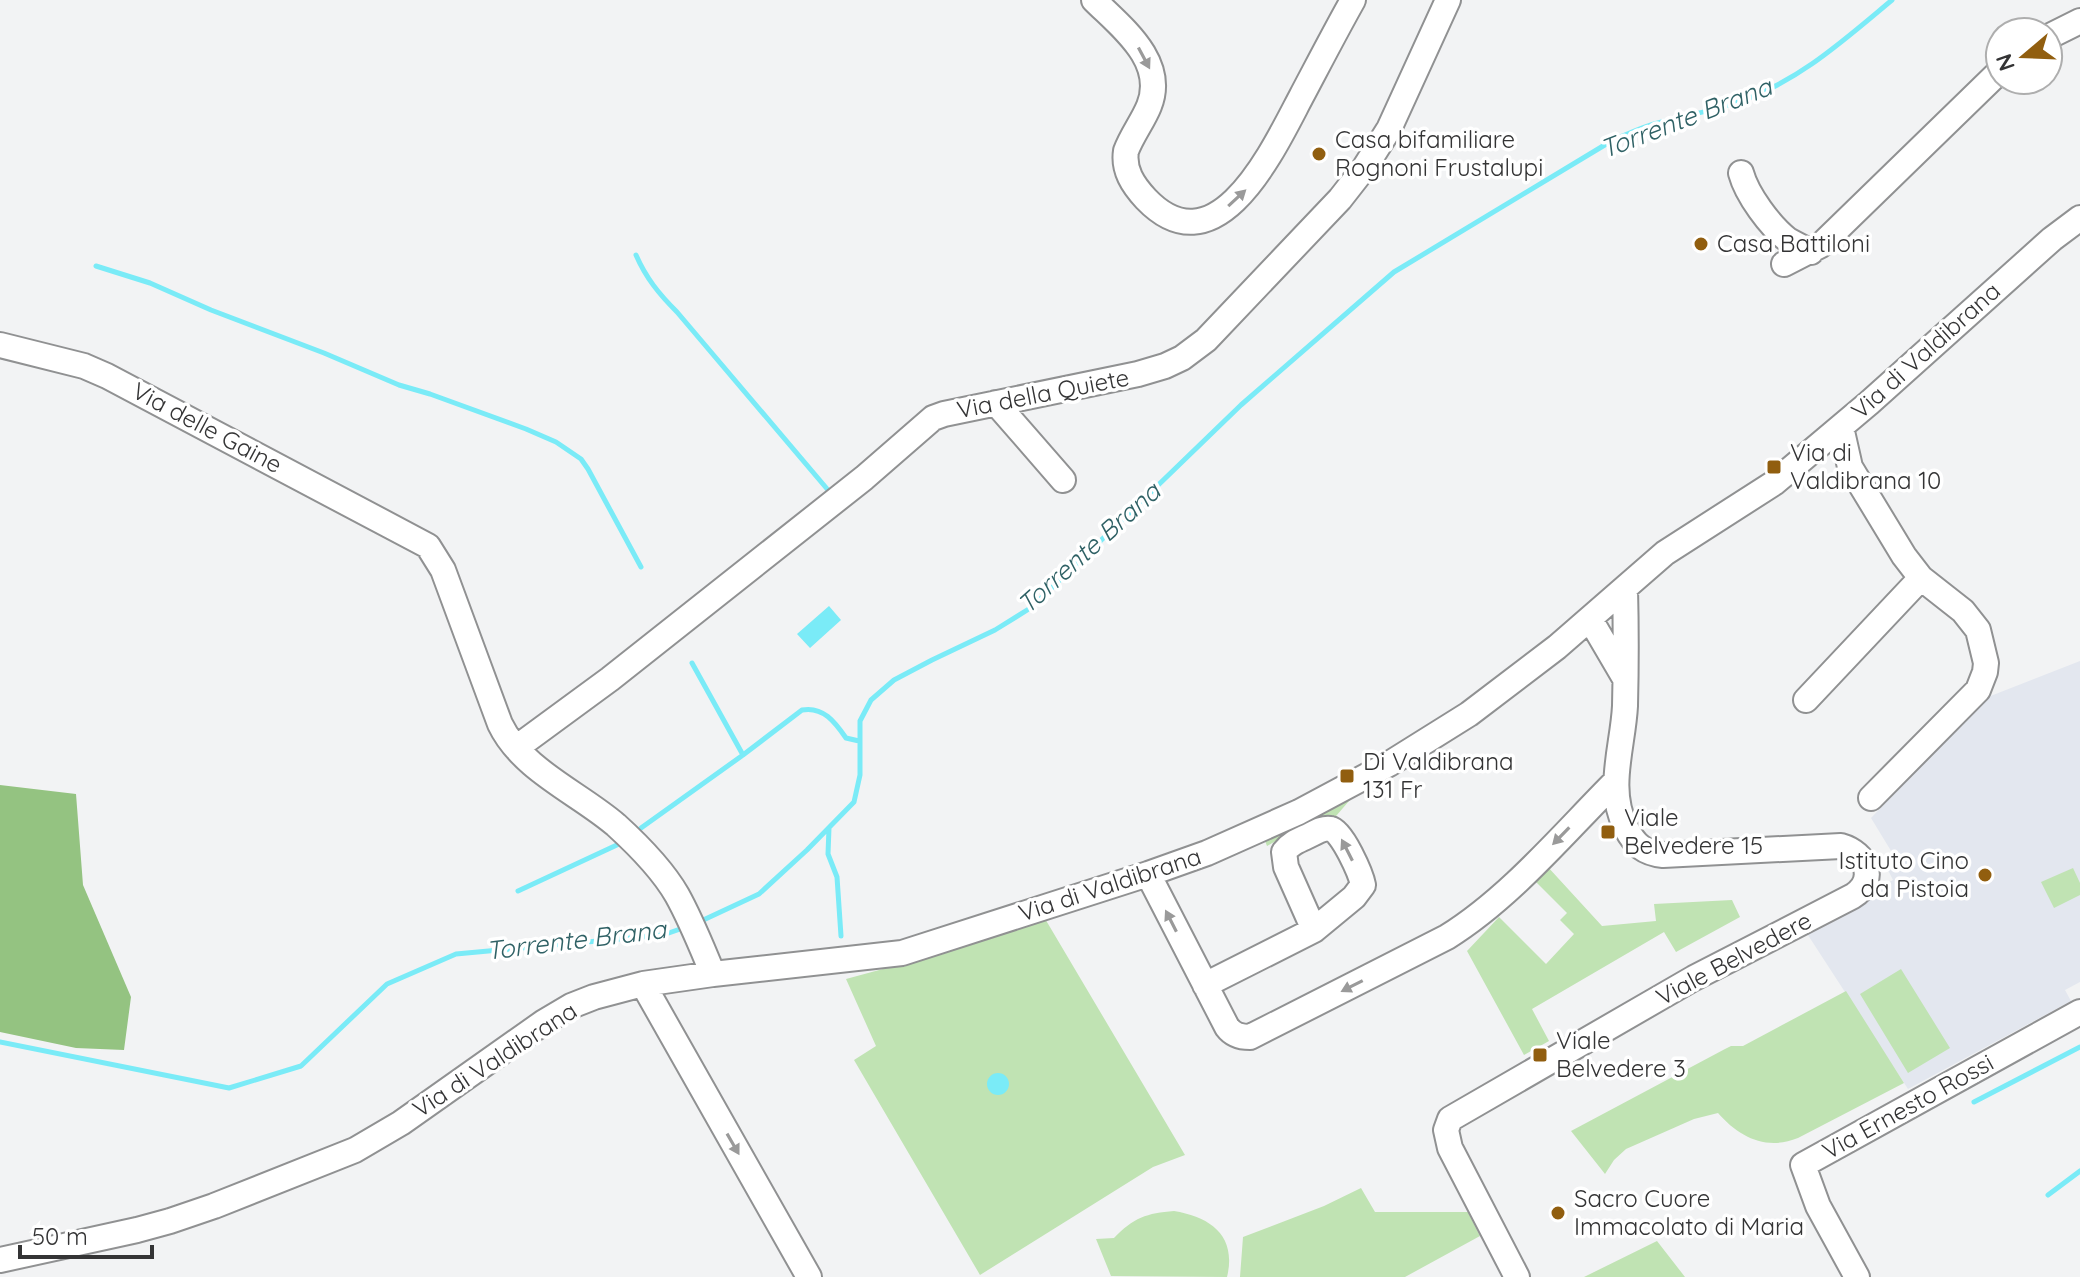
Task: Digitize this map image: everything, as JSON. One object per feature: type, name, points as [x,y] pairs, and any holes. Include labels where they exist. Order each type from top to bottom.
[{"type":"street","points":[[1094,0],[1131,37],[1150,68],[1151,99],[1126,151],[1128,174],[1150,203],[1169,217],[1187,222],[1211,217],[1226,209],[1247,189],[1279,137],[1353,0]]},
{"type":"street","name":"Via della Quiete","points":[[516,748],[610,679],[864,478],[933,418],[1149,372],[1182,358],[1206,340],[1340,199],[1365,167],[1389,129],[1448,0]]},
{"type":"street","points":[[1784,264],[1821,245],[1984,87]]},
{"type":"street","points":[[1741,173],[1749,194],[1776,228],[1790,241],[1811,252]]},
{"type":"street","name":"Via di Valdibrana","points":[[0,1260],[170,1221],[355,1150],[401,1123],[557,1013],[594,997],[643,984],[713,974],[902,953],[1148,874],[1207,853],[1287,818],[1389,764],[1469,714],[1590,619],[1665,553],[1774,483],[2052,239],[2080,218]]},
{"type":"street","name":"Via delle Gaine","points":[[0,345],[84,366],[107,376],[406,534],[441,545],[449,554],[458,577],[464,628],[500,724],[516,748],[551,779],[596,809],[634,842],[666,878],[685,910],[713,974]]},
{"type":"street","points":[[996,403],[1063,480]]},
{"type":"street","points":[[1841,427],[1850,467],[1904,556],[1921,578],[1971,619],[1982,641],[1986,663],[1978,690],[1871,798]]},
{"type":"street","points":[[1821,444],[1850,467]]},
{"type":"street","points":[[1806,700],[1921,578]]},
{"type":"street","name":"Viale Belvedere","points":[[1505,1273],[1450,1148],[1446,1130],[1450,1119],[1694,978],[1853,896],[1864,886],[1867,874],[1864,863],[1853,850],[1841,846],[1671,855],[1645,852],[1631,838],[1616,800],[1626,679],[1625,588]]},
{"type":"street","points":[[1590,619],[1626,679]]},
{"type":"street","points":[[1148,874],[1231,1032],[1243,1037],[1256,1034],[1470,923],[1501,897],[1616,781]]},
{"type":"street","points":[[1205,985],[1314,930]]},
{"type":"street","points":[[643,984],[809,1277]]},
{"type":"street","name":"Via Ernesto Rossi","points":[[1857,1277],[1818,1206],[1803,1165],[2080,1012]]},
{"type":"shaded area","name":"Istituto Cino da Pistoia","points":[[2080,661],[2080,982],[2065,990],[2071,1001],[1908,1089],[1804,929],[1893,880],[1888,870],[1899,864],[1871,818],[1974,710],[1988,697]]},
{"type":"green space","points":[[0,785],[76,794],[83,885],[131,997],[124,1050],[76,1048],[0,1032]]},
{"type":"green space","points":[[1362,786],[1330,823],[1300,828],[1267,846],[1262,833]]},
{"type":"green space","points":[[1547,866],[1602,926],[1656,921],[1654,904],[1732,900],[1740,917],[1676,952],[1664,932],[1532,1009],[1549,1041],[1524,1055],[1467,951],[1499,917],[1546,964],[1574,934],[1560,920],[1567,913],[1534,880]]},
{"type":"green space","points":[[2073,868],[2080,883],[2080,895],[2054,908],[2041,882]]},
{"type":"green space","points":[[1044,917],[1185,1155],[1153,1167],[980,1275],[854,1060],[876,1046],[846,979],[953,950]]},
{"type":"green space","points":[[1901,969],[1950,1048],[1908,1073],[1860,994]]},
{"type":"green space","points":[[1846,991],[1904,1083],[1798,1138],[1775,1143],[1754,1139],[1735,1129],[1718,1113],[1694,1119],[1626,1149],[1605,1174],[1571,1131],[1725,1049],[1743,1046]]},
{"type":"green space","points":[[1361,1188],[1375,1212],[1468,1212],[1480,1236],[1405,1277],[1240,1277],[1243,1237],[1324,1206]]},
{"type":"green space","points":[[1174,1211],[1199,1218],[1218,1231],[1228,1250],[1227,1277],[1111,1276],[1096,1239],[1114,1238],[1141,1218]]},
{"type":"green space","points":[[1657,1241],[1685,1277],[1584,1277]]},
{"type":"water","points":[[829,606],[841,620],[810,648],[797,634]]},
{"type":"water","points":[[998,1073],[1006,1076],[1009,1084],[1006,1092],[998,1095],[990,1092],[987,1084],[990,1076]]},
{"type":"waterway","name":"Torrente Brana","points":[[699,922],[759,894],[854,802],[860,775],[860,721],[871,700],[894,680],[995,630],[1032,607],[1241,405],[1394,272],[1613,140],[1654,124],[1738,102],[1781,83],[1820,58],[1892,0]]},
{"type":"waterway","points":[[636,255],[659,292],[828,490]]},
{"type":"waterway","points":[[96,266],[150,283],[399,385],[556,442],[581,459],[588,469],[641,567]]},
{"type":"waterway","points":[[692,663],[743,755]]},
{"type":"waterway","points":[[641,828],[802,710],[822,713],[846,738],[859,741]]},
{"type":"waterway","points":[[829,828],[828,854],[837,877],[841,936]]},
{"type":"waterway","points":[[518,891],[619,844]]},
{"type":"waterway","name":"Torrente Brana","points":[[0,1042],[229,1088],[301,1066],[387,984],[456,954],[663,935],[686,927]]},
{"type":"waterway","points":[[1974,1102],[2080,1047]]},
{"type":"waterway","points":[[2048,1195],[2080,1171]]},
{"type":"place","name":"Casa bifamiliare Rognoni Frustalupi","points":[[1319,154]]},
{"type":"place","name":"Casa Battiloni","points":[[1701,244]]},
{"type":"place","name":"Via di Valdibrana 10","points":[[1774,467]]},
{"type":"place","name":"Di Valdibrana 131 Fr","points":[[1347,776]]},
{"type":"place","name":"Viale Belvedere 15","points":[[1608,832]]},
{"type":"place","name":"Istituto Cino da Pistoia","points":[[1985,875]]},
{"type":"place","name":"Viale Belvedere 3","points":[[1540,1055]]},
{"type":"place","name":"Sacro Cuore Immacolato di Maria","points":[[1558,1213]]}]
